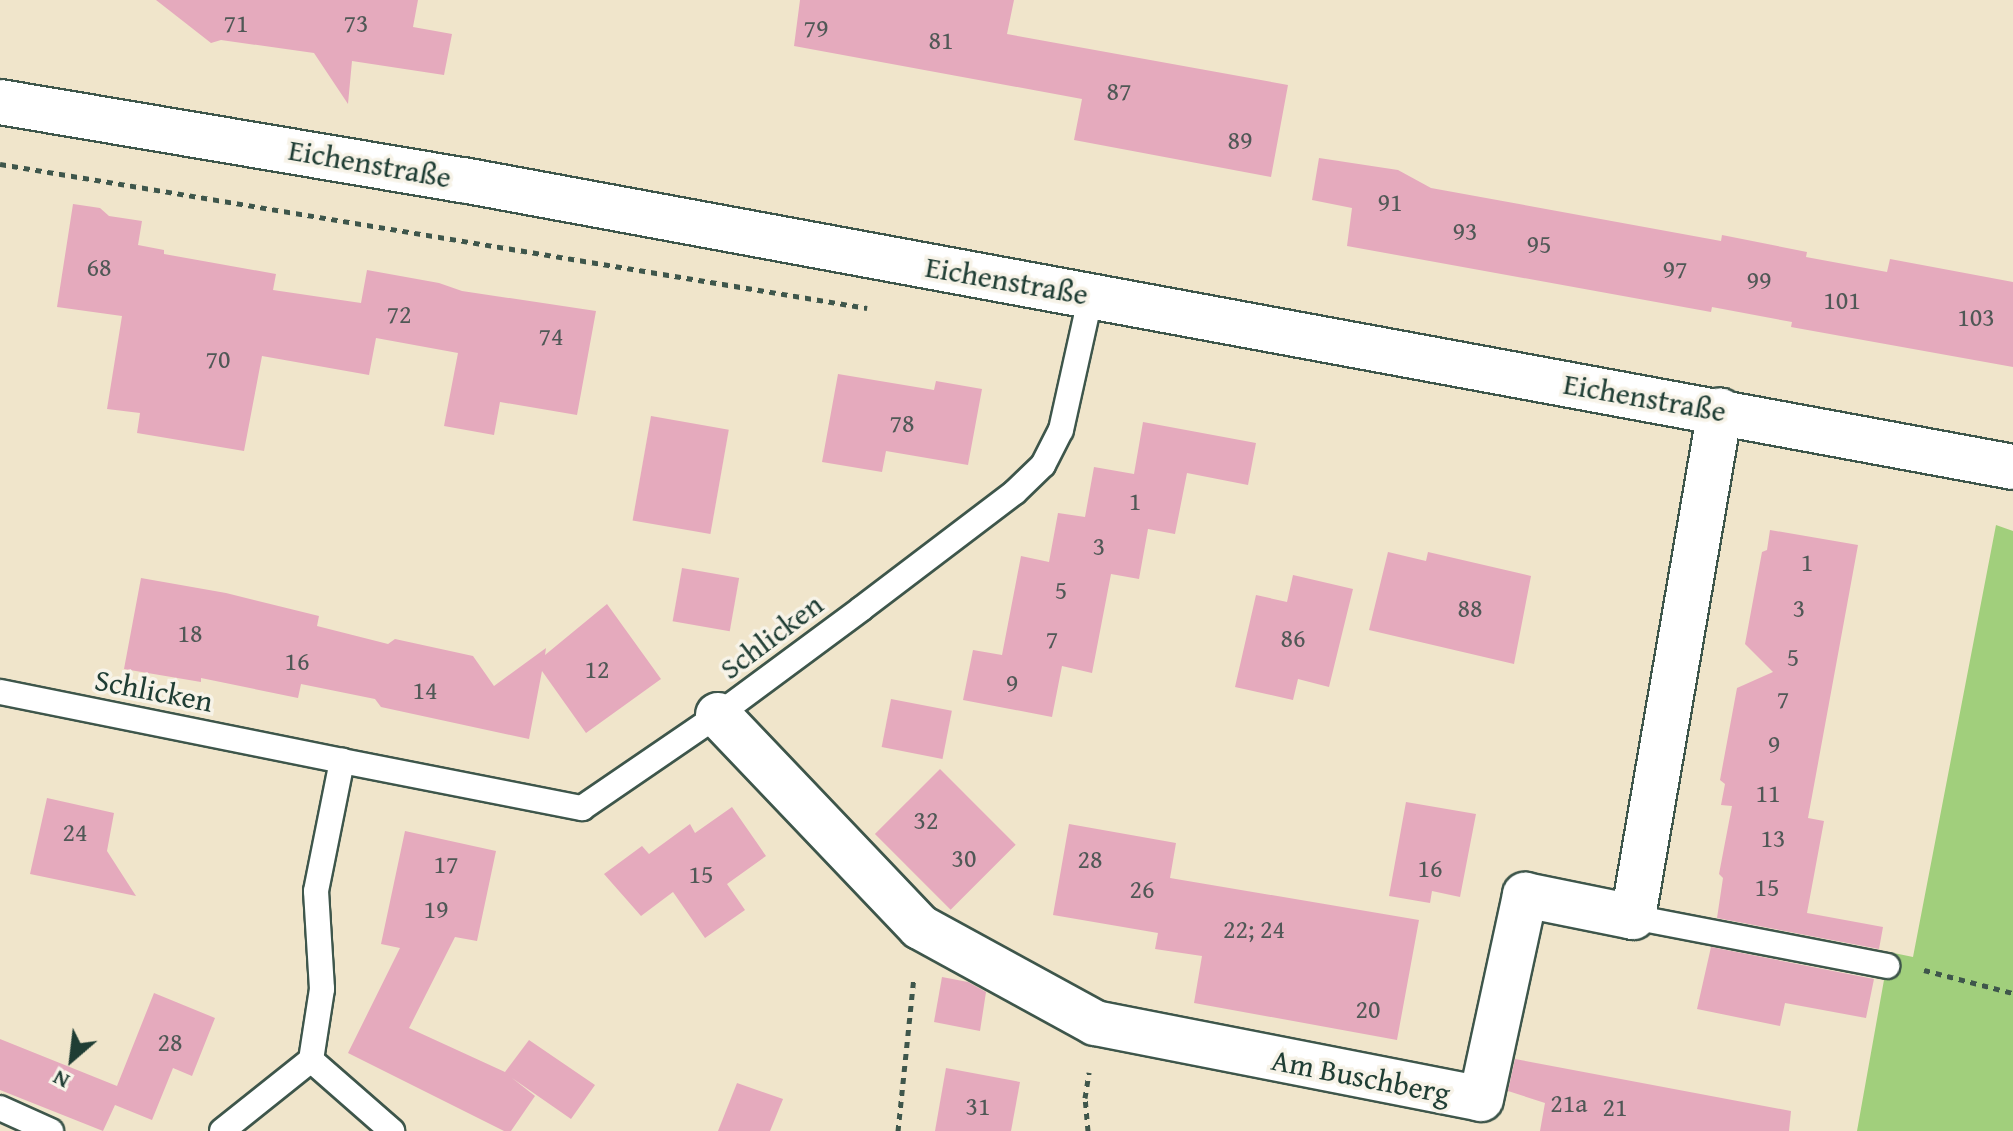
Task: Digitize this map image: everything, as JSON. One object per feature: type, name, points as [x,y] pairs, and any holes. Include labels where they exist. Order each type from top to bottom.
[{"type":"street","name":"Eichenstraße","points":[[0,102],[309,152],[1720,410],[2013,467]]},
{"type":"street","points":[[1633,917],[1720,410]]},
{"type":"street","name":"Am Buschberg","points":[[718,715],[920,927],[1095,1023],[1481,1099],[1525,895],[1633,917]]},
{"type":"lane","name":"Schlicken","points":[[0,692],[582,808],[718,715],[1003,501],[1043,465],[1061,430],[1091,295]]},
{"type":"lane","points":[[222,1131],[311,1060],[322,989],[316,891],[342,761]]},
{"type":"lane","points":[[1633,917],[1887,966]]},
{"type":"lane","points":[[311,1060],[392,1131]]},
{"type":"lane","points":[[0,1108],[51,1131]]},
{"type":"path","points":[[0,164],[878,310]]},
{"type":"path","points":[[898,1131],[920,927]]},
{"type":"path","points":[[1887,966],[1941,972],[2013,993]]},
{"type":"path","points":[[1088,1131],[1085,1098],[1095,1023]]},
{"type":"green space","points":[[1996,525],[2013,531],[2013,1131],[1857,1131],[1889,952],[1913,957]]},
{"type":"building","points":[[156,0],[418,0],[413,27],[452,34],[444,75],[352,61],[348,104],[314,53],[221,40],[211,43]]},
{"type":"building","points":[[800,0],[1014,0],[1007,34],[1288,85],[1271,177],[1074,140],[1082,99],[794,46]]},
{"type":"building","points":[[1319,158],[1398,170],[1431,188],[1721,241],[1722,235],[1807,252],[1806,257],[1887,272],[1890,259],[2013,282],[2013,367],[1791,327],[1792,322],[1712,307],[1711,312],[1347,246],[1352,208],[1312,200]]},
{"type":"building","points":[[73,204],[100,208],[109,216],[142,221],[138,245],[164,250],[164,254],[276,274],[273,290],[361,303],[367,270],[439,283],[462,291],[596,311],[577,415],[500,402],[494,435],[444,426],[458,353],[376,338],[369,375],[262,356],[244,451],[137,433],[140,413],[107,409],[122,316],[57,307]]},
{"type":"building","points":[[838,374],[934,390],[936,381],[982,389],[968,465],[886,451],[882,472],[822,462]]},
{"type":"building","points":[[651,416],[729,430],[710,534],[633,520]]},
{"type":"building","points":[[1143,422],[1256,443],[1248,485],[1187,473],[1175,534],[1148,529],[1139,579],[1111,574],[1092,673],[1062,666],[1052,717],[963,700],[973,650],[1002,655],[1021,556],[1049,562],[1058,513],[1085,517],[1094,467],[1134,474]]},
{"type":"building","points":[[1770,530],[1858,545],[1808,818],[1824,821],[1807,913],[1883,927],[1879,949],[1717,918],[1723,878],[1719,874],[1732,806],[1721,805],[1725,784],[1720,780],[1737,688],[1773,672],[1745,644],[1762,552],[1767,550]]},
{"type":"building","points":[[1388,552],[1426,561],[1428,552],[1531,576],[1514,664],[1369,630]]},
{"type":"building","points":[[682,568],[739,578],[730,631],[673,621]]},
{"type":"building","points":[[1293,575],[1353,589],[1329,687],[1298,679],[1293,700],[1235,687],[1256,595],[1287,602]]},
{"type":"building","points":[[141,578],[226,593],[319,616],[317,626],[388,644],[395,639],[473,656],[494,686],[546,648],[545,655],[607,604],[661,679],[586,733],[542,671],[529,739],[381,707],[375,699],[301,684],[298,698],[201,678],[201,682],[124,669]]},
{"type":"building","points":[[891,699],[952,711],[943,759],[882,747]]},
{"type":"building","points":[[940,769],[1016,845],[951,910],[875,834]]},
{"type":"building","points":[[47,798],[114,813],[107,851],[136,896],[30,874]]},
{"type":"building","points":[[1406,802],[1476,814],[1460,897],[1432,891],[1430,903],[1389,896]]},
{"type":"building","points":[[732,807],[766,856],[727,884],[745,910],[705,938],[673,892],[641,916],[604,874],[642,846],[649,854],[690,824],[695,833]]},
{"type":"building","points":[[1069,824],[1176,843],[1170,878],[1419,920],[1397,1040],[1194,1003],[1202,956],[1155,949],[1158,933],[1053,915]]},
{"type":"building","points":[[405,831],[496,851],[477,941],[455,937],[409,1028],[505,1072],[529,1040],[595,1085],[571,1119],[512,1078],[535,1096],[511,1131],[504,1131],[348,1053],[400,948],[381,944]]},
{"type":"building","points":[[1711,947],[1874,979],[1866,1018],[1785,1003],[1780,1026],[1697,1009]]},
{"type":"building","points":[[942,977],[968,982],[986,992],[980,1031],[934,1022]]},
{"type":"building","points":[[154,993],[215,1018],[192,1076],[173,1068],[152,1120],[115,1105],[103,1131],[0,1090],[0,1039],[117,1086]]},
{"type":"building","points":[[1515,1059],[1791,1111],[1789,1131],[1540,1131],[1545,1103],[1508,1091]]},
{"type":"building","points":[[946,1068],[1020,1082],[1011,1131],[935,1131]]},
{"type":"building","points":[[737,1083],[783,1099],[770,1131],[718,1131]]}]
